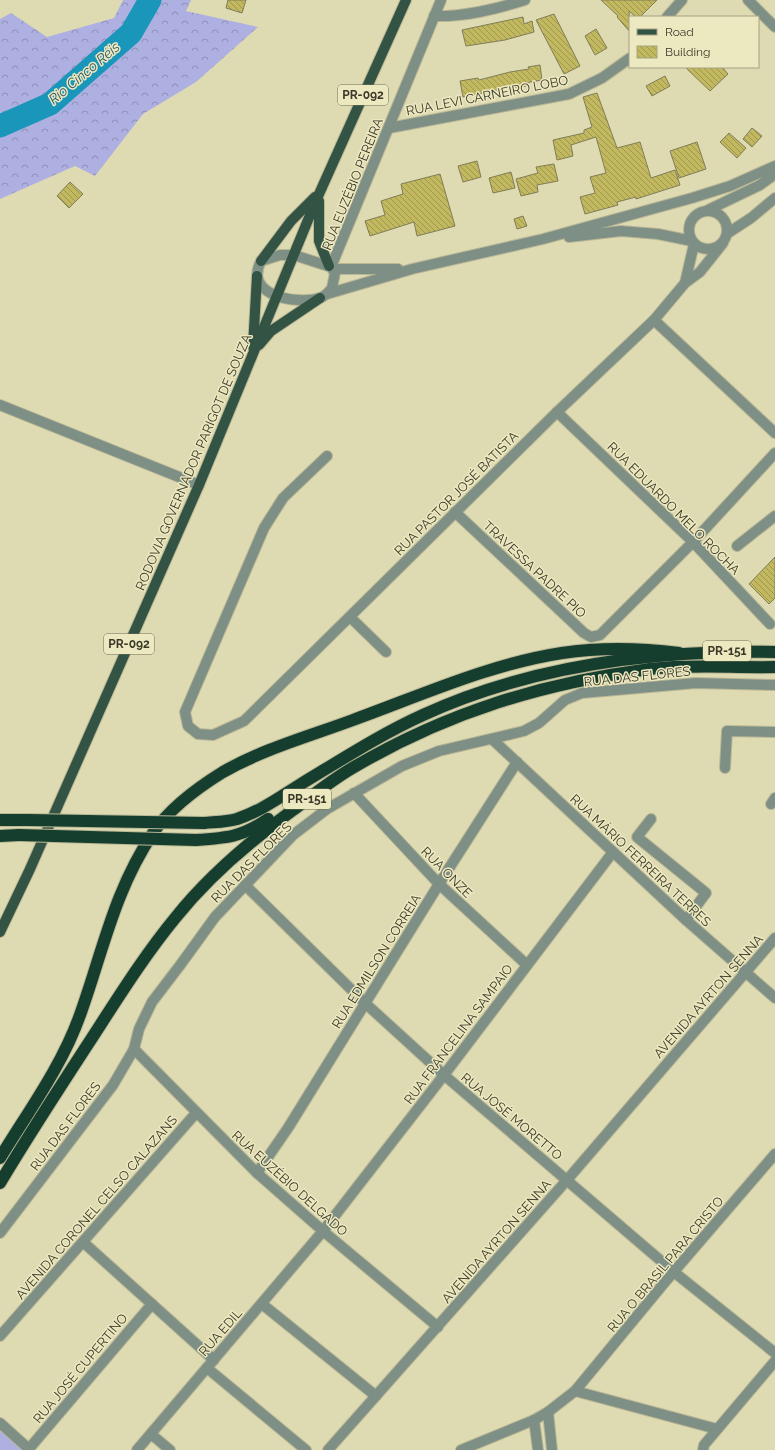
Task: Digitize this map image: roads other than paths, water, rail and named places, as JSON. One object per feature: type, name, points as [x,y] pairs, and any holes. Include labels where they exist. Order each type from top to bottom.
[{"type":"highway","name":"PR-151","points":[[0,1158],[66,1047],[80,1016],[115,907],[135,861],[155,831],[176,808],[196,790],[224,771],[260,755],[457,681],[509,664],[562,653],[605,648],[679,653],[775,652]]},
{"type":"highway","name":"PR-151","points":[[0,820],[204,823],[236,819],[261,810],[374,739],[423,715],[463,698],[529,677],[587,666],[679,653]]},
{"type":"highway","name":"PR-151","points":[[0,836],[196,840],[227,838],[244,834],[316,787],[392,746],[437,724],[491,704],[538,689],[654,669],[775,667]]},
{"type":"highway","name":"PR-151","points":[[0,1183],[136,970],[177,916],[208,881],[240,851],[274,823],[352,768]]},
{"type":"main road","name":"RODOVIA GOVERNADOR PARIGOT DE SOUZA","points":[[0,932],[30,869],[199,485],[321,191],[406,0]]},
{"type":"main road","points":[[261,261],[292,221],[321,191]]},
{"type":"main road","points":[[321,191],[318,231],[321,250],[331,267]]},
{"type":"main road","points":[[253,353],[257,276]]},
{"type":"main road","points":[[253,353],[271,331],[324,296]]},
{"type":"street","name":"RUA EUZÉBIO PEREIRA","points":[[324,296],[332,288],[335,281],[331,267],[441,0]]},
{"type":"street","points":[[434,16],[448,16],[500,8],[526,0]]},
{"type":"street","points":[[668,16],[682,0]]},
{"type":"street","points":[[748,0],[775,27]]},
{"type":"street","name":"RUA LEVI CARNEIRO LOBO","points":[[388,128],[569,94],[602,78],[629,59]]},
{"type":"street","points":[[412,269],[331,267],[294,255],[280,255],[261,261],[257,276],[263,289],[277,296],[296,299],[324,296],[412,269],[543,239],[692,198],[730,186],[775,166]]},
{"type":"street","points":[[693,242],[689,234],[689,226],[692,219],[697,214],[760,185],[775,174]]},
{"type":"street","points":[[692,198],[697,214]]},
{"type":"street","points":[[543,239],[621,231],[658,234],[693,242],[701,248],[717,248],[723,243],[728,233],[751,218],[775,198]]},
{"type":"street","points":[[708,210],[718,213],[726,222],[728,233]]},
{"type":"street","name":"RUA PASTOR JOSÉ BATISTA","points":[[685,283],[693,242]]},
{"type":"street","name":"RUA PASTOR JOSÉ BATISTA","points":[[327,456],[283,498],[264,528],[185,712],[188,726],[198,734],[213,735],[244,721],[557,412],[654,320],[685,283],[700,272],[723,243]]},
{"type":"street","points":[[654,320],[775,433]]},
{"type":"street","points":[[0,404],[199,485]]},
{"type":"street","name":"RUA EDUARDO MELO ROCHA","points":[[557,412],[693,542],[770,624]]},
{"type":"street","points":[[693,542],[775,453]]},
{"type":"street","name":"TRAVESSA PADRE PIO","points":[[455,512],[584,633],[591,637],[600,635],[693,542]]},
{"type":"street","points":[[738,546],[775,516]]},
{"type":"street","points":[[350,617],[386,652]]},
{"type":"street","name":"RUA DAS FLORES","points":[[0,1233],[113,1085],[134,1049],[139,1029],[152,1002],[214,917],[293,835],[327,809],[402,766],[439,751],[524,732],[539,723],[565,700],[582,694],[696,683],[775,685]]},
{"type":"street","points":[[725,768],[727,731],[775,732]]},
{"type":"street","name":"RUA MÁRIO FERREIRA TERRES","points":[[492,739],[686,920],[775,998]]},
{"type":"street","name":"RUA EDMILSON CORREIA","points":[[257,1173],[288,1128],[439,884],[517,762]]},
{"type":"street","name":"RUA ONZE","points":[[354,793],[439,884],[527,965]]},
{"type":"street","points":[[651,819],[637,837],[706,893],[686,920]]},
{"type":"street","name":"RUA FRANCELINA SAMPAIO","points":[[323,1231],[444,1075],[613,852]]},
{"type":"street","name":"RUA JOSÉ MORETTO","points":[[245,885],[365,1003],[444,1075],[674,1272],[775,1353]]},
{"type":"street","name":"AVENIDA AYRTON SENNA","points":[[328,1450],[568,1180],[775,938]]},
{"type":"street","name":"RUA EUZÉBIO DELGADO","points":[[134,1049],[257,1173],[323,1231],[438,1327]]},
{"type":"street","name":"AVENIDA CORONEL CELSO CALAZANS","points":[[0,1336],[196,1113]]},
{"type":"street","name":"RUA O BRASIL PARA CRISTO","points":[[461,1450],[534,1420],[548,1412],[575,1391],[775,1154]]},
{"type":"street","name":"RUA EDIL","points":[[137,1450],[323,1231]]},
{"type":"street","points":[[83,1242],[152,1304],[210,1364],[306,1450]]},
{"type":"street","name":"RUA JOSÉ CUPERTINO","points":[[29,1450],[152,1304]]},
{"type":"street","points":[[262,1304],[376,1396]]},
{"type":"street","points":[[703,1450],[704,1445],[775,1361]]},
{"type":"street","points":[[575,1391],[717,1429]]},
{"type":"street","points":[[548,1412],[552,1450]]},
{"type":"street","points":[[534,1420],[538,1450]]},
{"type":"street","points":[[0,1424],[29,1450]]},
{"type":"street","points":[[151,1434],[170,1450]]},
{"type":"waterway","name":"Rio Cinco Réis","points":[[0,126],[50,104],[131,33],[150,0]]}]
